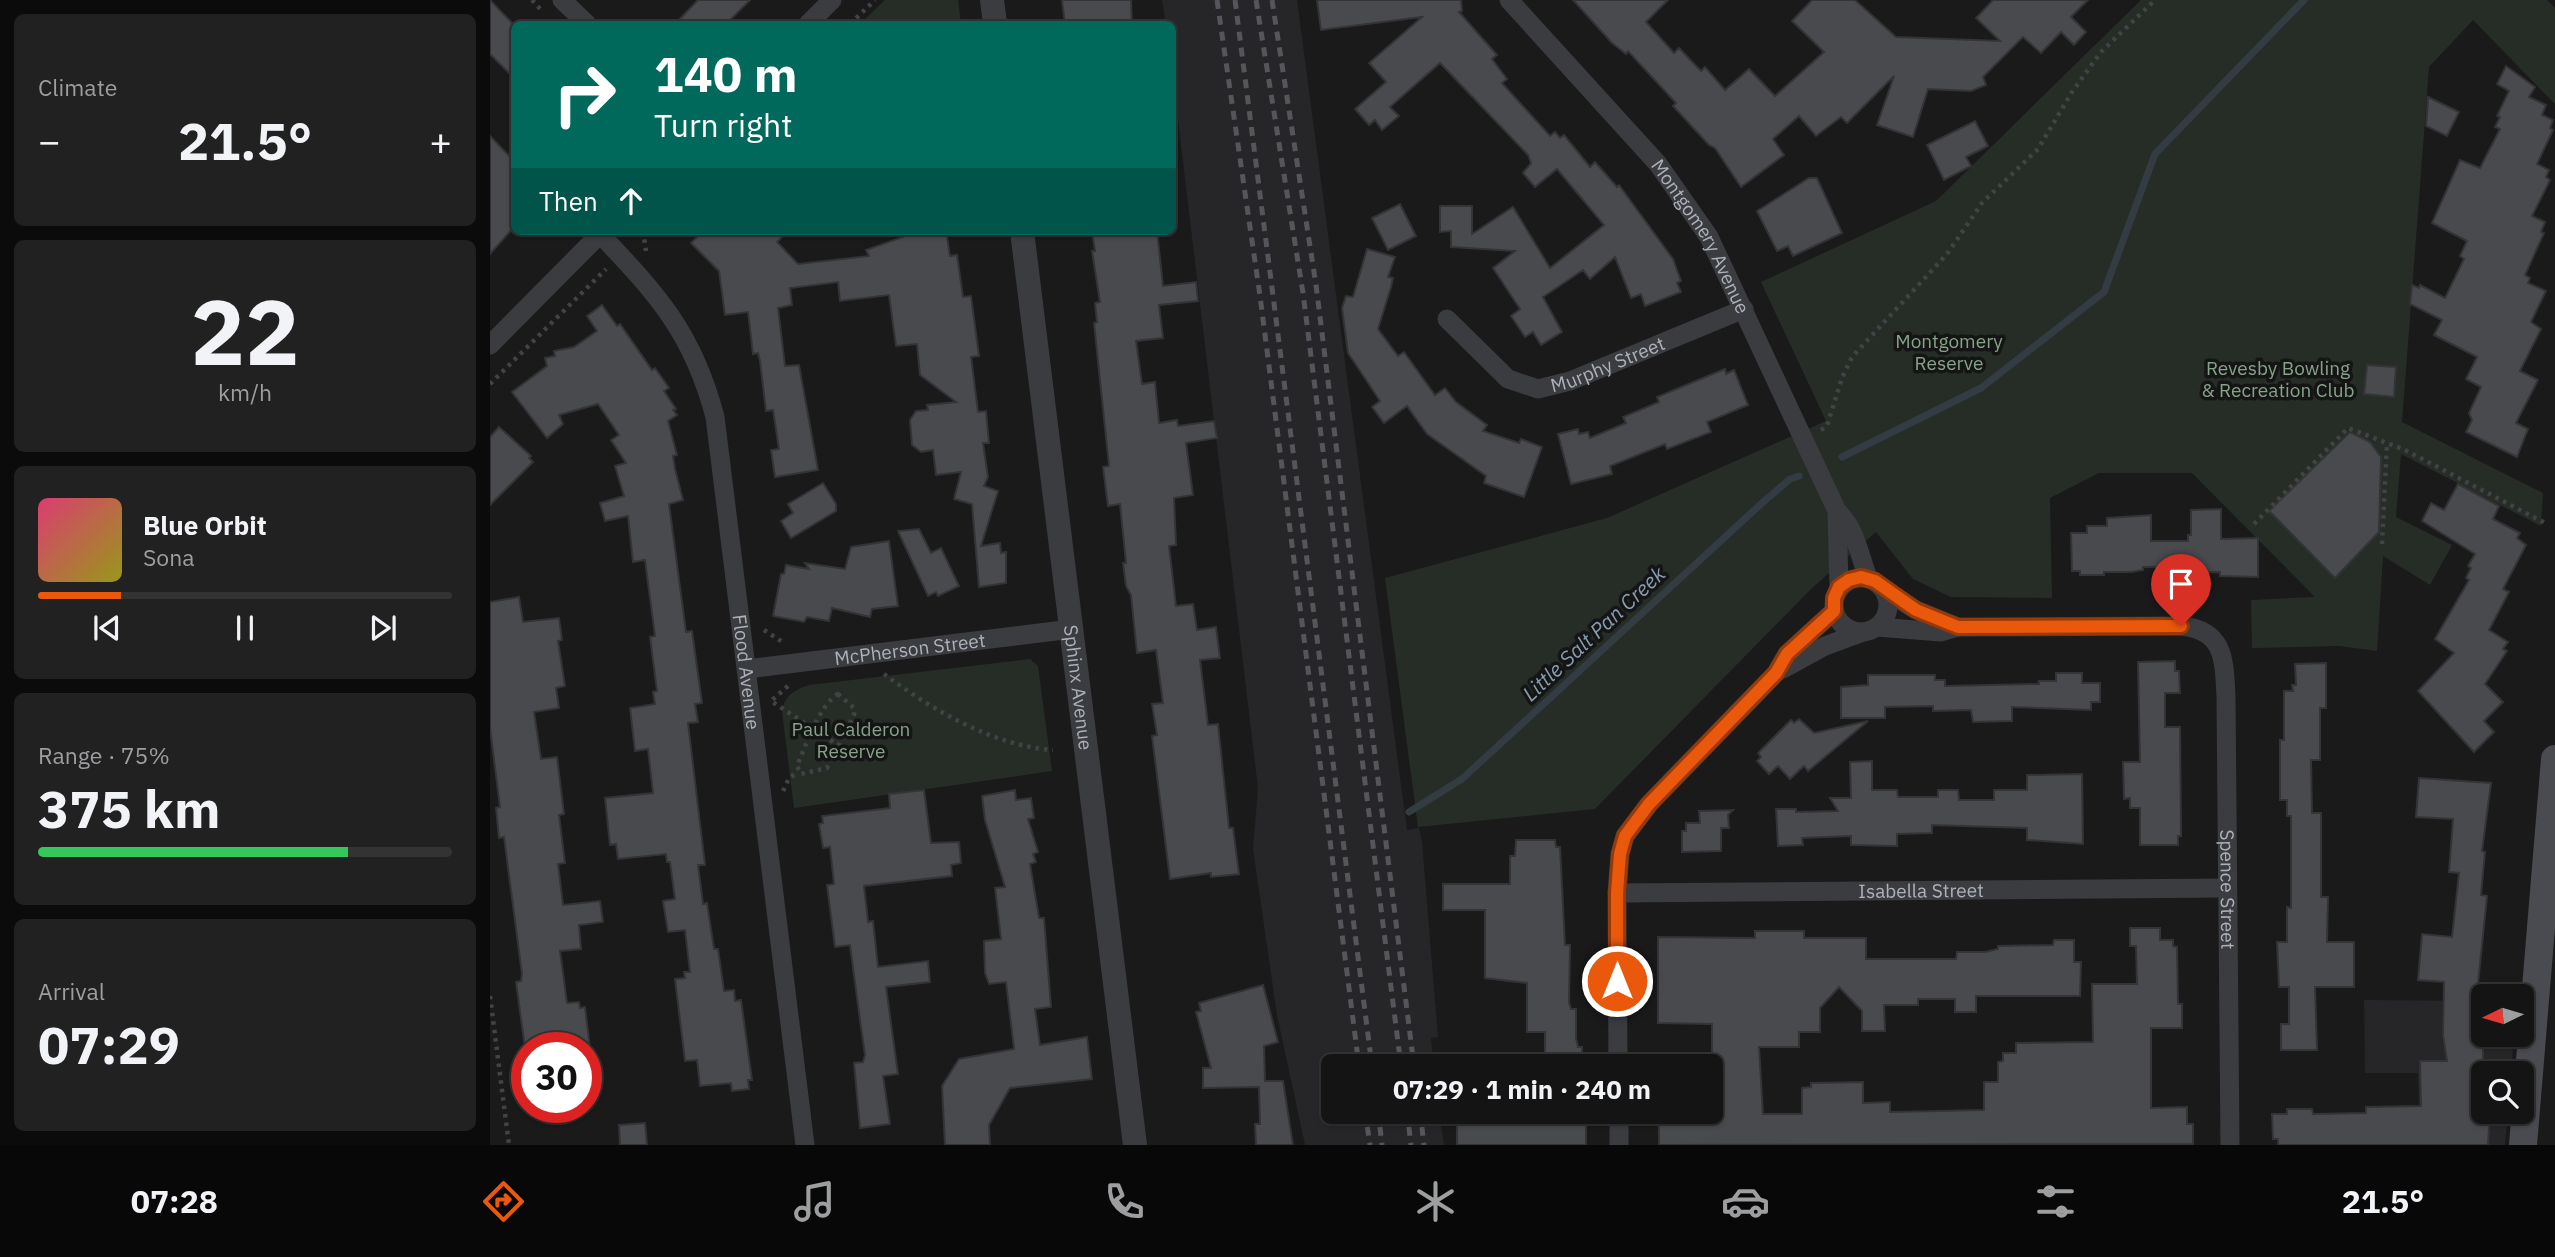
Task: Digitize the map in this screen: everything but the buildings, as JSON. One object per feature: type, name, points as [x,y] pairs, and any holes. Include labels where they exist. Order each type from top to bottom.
[{"type":"main road","points":[[2523,1145],[2555,760]]},
{"type":"street","points":[[562,0],[584,21]]},
{"type":"street","points":[[811,21],[832,0]]},
{"type":"street","points":[[992,0],[996,21]]},
{"type":"street","name":"Montgomery Avenue","points":[[1509,0],[1677,188],[1709,237],[1834,502],[1853,532],[1868,578]]},
{"type":"street","points":[[490,345],[600,235]]},
{"type":"street","name":"Flood Avenue","points":[[604,235],[671,312],[687,339],[708,390],[720,445],[805,1145]]},
{"type":"street","name":"Sphinx Avenue","points":[[1023,235],[1135,1145]]},
{"type":"street","name":"Murphy Street","points":[[1447,318],[1494,368],[1515,382],[1538,389],[1570,381],[1744,309]]},
{"type":"street","name":"Montgomery Avenue","points":[[1834,502],[1839,587]]},
{"type":"street","points":[[1855,578],[1868,578],[1916,610],[1958,627],[1941,632],[1844,627],[1834,611],[1834,598],[1839,587],[1855,578]]},
{"type":"street","points":[[1776,673],[1825,646],[1870,630],[1888,610],[1884,590]]},
{"type":"street","points":[[1618,1054],[1617,893],[1620,854],[1625,836],[1635,819],[1776,673],[1787,654],[1834,611]]},
{"type":"street","name":"Spence Street","points":[[1958,627],[2181,626],[2202,630],[2212,636],[2221,651],[2225,676],[2230,1145]]},
{"type":"street","name":"McPherson Street","points":[[747,669],[1072,629]]},
{"type":"street","name":"Isabella Street","points":[[1617,893],[2228,888]]},
{"type":"street","points":[[1619,1124],[1619,1145]]},
{"type":"path","points":[[853,21],[875,0]]},
{"type":"path","points":[[1805,439],[1827,426],[1842,378],[1852,357],[1947,254],[1982,203],[2038,149],[2072,92],[2101,52],[2155,0]]},
{"type":"path","points":[[490,384],[639,235]]},
{"type":"path","points":[[2254,524],[2348,428],[2387,443],[2547,524]]},
{"type":"path","points":[[2382,544],[2387,443]]},
{"type":"path","points":[[764,630],[779,642],[788,643]]},
{"type":"path","points":[[884,674],[951,717],[1013,743],[1033,749],[1053,750]]},
{"type":"path","points":[[782,792],[789,778],[798,772],[823,771],[855,712],[843,696],[838,694],[831,698],[797,766],[798,772]]},
{"type":"path","points":[[771,701],[838,745]]},
{"type":"path","points":[[490,996],[509,1145]]},
{"type":"shaded area","points":[[1162,0],[1297,0],[1407,830],[1419,828],[1422,842],[1438,1037],[1431,1038],[1433,1054],[1321,1054],[1321,1124],[1441,1124],[1444,1145],[1305,1145],[1277,1015],[1253,849],[1258,788],[1176,103],[1176,21],[1166,21]]},
{"type":"shaded area","points":[[2364,1000],[2471,1001],[2471,1047],[2513,1047],[2512,1061],[2471,1061],[2471,1124],[2507,1124],[2505,1145],[2420,1145],[2418,1073],[2365,1073]]},
{"type":"green space","points":[[885,0],[958,0],[961,21],[863,21]]},
{"type":"green space","name":"Montgomery Reserve","points":[[2141,0],[2547,0],[2555,8],[2555,104],[2473,20],[2429,67],[2402,422],[2543,493],[2541,526],[2401,454],[2396,517],[2452,545],[2430,585],[2383,556],[2377,651],[2339,646],[2252,648],[2251,600],[2315,597],[2192,473],[2099,473],[2050,498],[2052,598],[1951,597],[1913,579],[1876,532],[1812,588],[1595,809],[1418,827],[1385,578],[1607,518],[1826,421],[1761,282],[1936,201]]},
{"type":"green space","name":"Paul Calderon Reserve","points":[[1030,659],[1038,666],[1052,771],[794,808],[782,711],[785,701],[795,691],[809,685]]},
{"type":"waterway","name":"Little Salt Pan Creek","points":[[1842,457],[1981,388],[2104,292],[2155,154],[2304,0]]},
{"type":"waterway","name":"Little Salt Pan Creek","points":[[1409,812],[1462,779],[1762,503],[1790,479],[1799,476]]},
{"type":"railway","points":[[1217,0],[1260,296],[1357,1054]]},
{"type":"railway","points":[[1235,0],[1370,1054]]},
{"type":"railway","points":[[1256,0],[1303,293],[1399,1054]]},
{"type":"railway","points":[[1272,0],[1316,285],[1412,1054]]},
{"type":"railway","points":[[1367,1124],[1370,1145]]},
{"type":"railway","points":[[1380,1124],[1382,1145]]},
{"type":"railway","points":[[1409,1124],[1411,1145]]},
{"type":"railway","points":[[1422,1124],[1424,1145]]},
{"type":"route","points":[[1617,981],[1617,893],[1620,854],[1625,836],[1635,819],[1776,673],[1787,654],[1834,611],[1836,593],[1843,583],[1855,578],[1868,578],[1903,603],[1958,627],[2181,626]]},
{"type":"park label","name":"Revesby Bowling & Recreation Club","points":[[2278,379]]}]
